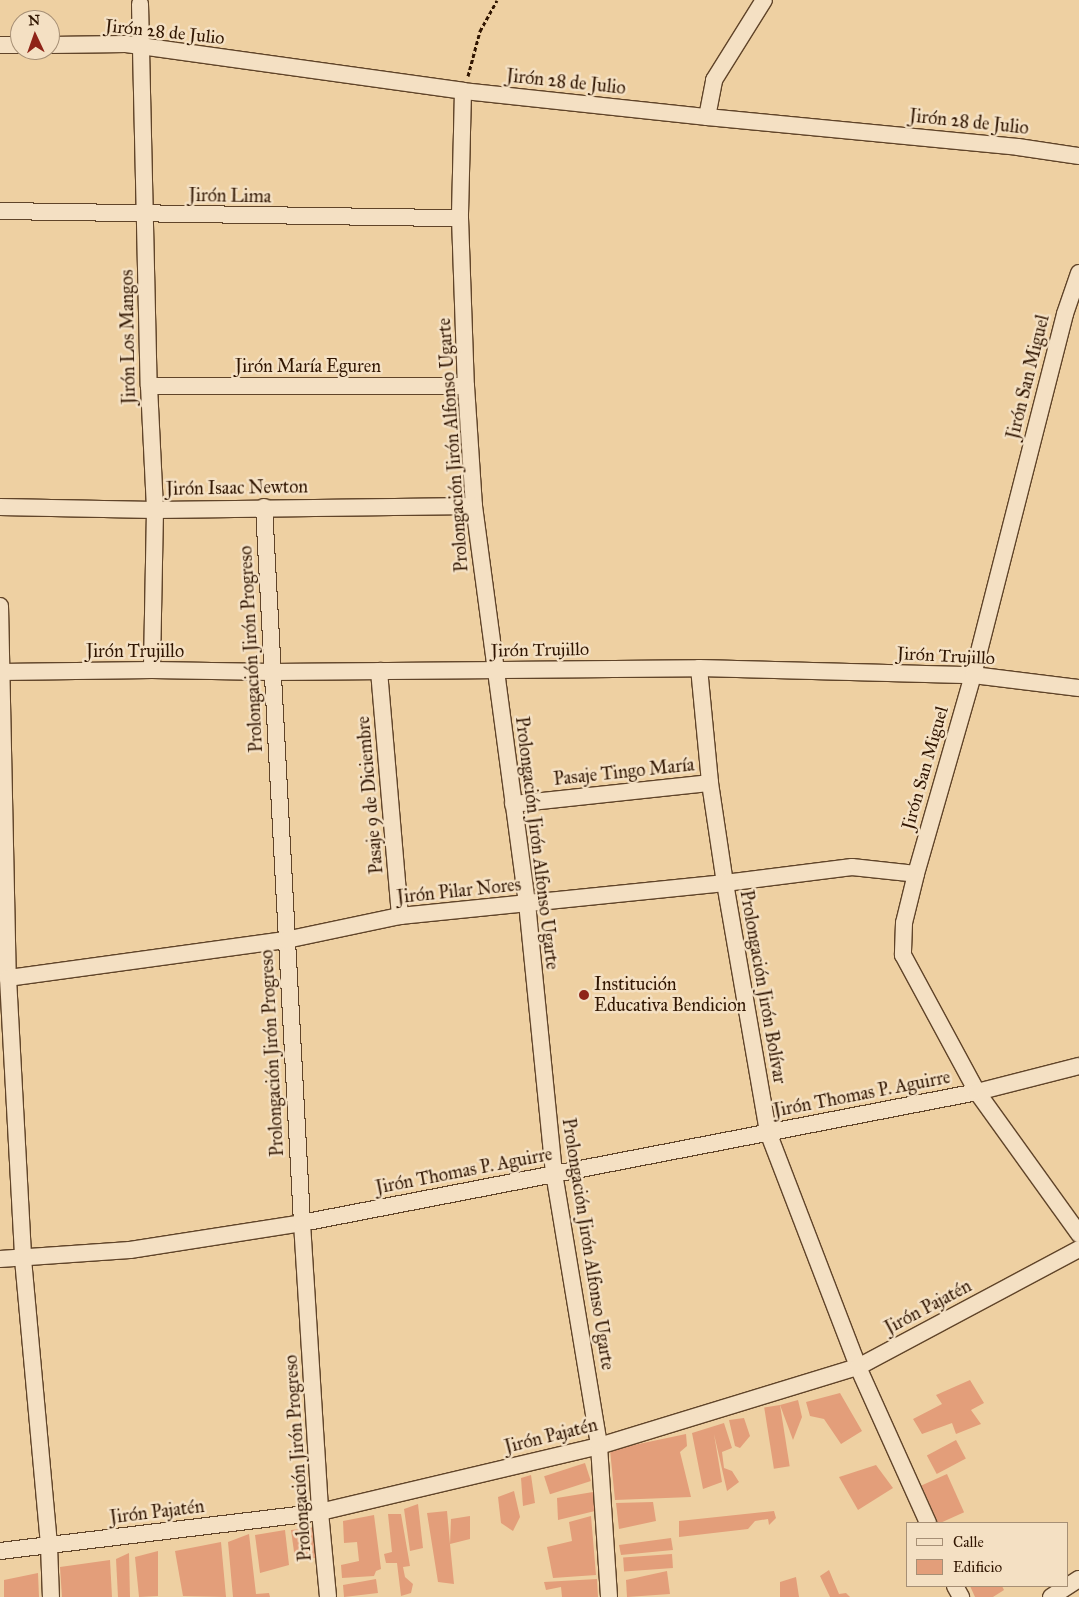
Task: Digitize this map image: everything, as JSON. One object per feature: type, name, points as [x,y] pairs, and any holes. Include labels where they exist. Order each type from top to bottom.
[{"type":"street","points":[[706,118],[714,80],[764,0]]},
{"type":"street","name":"Jirón Los Mangos","points":[[140,4],[149,386],[155,510],[152,670]]},
{"type":"street","name":"Jirón 28 de Julio","points":[[60,45],[126,44],[464,91],[706,118],[1018,147],[1079,156]]},
{"type":"street","name":"Prolongación Jirón Alfonso Ugarte","points":[[464,91],[460,218],[466,386],[474,506],[527,903],[554,1173],[599,1446],[609,1597]]},
{"type":"street","name":"Jirón Lima","points":[[0,211],[460,218]]},
{"type":"street","name":"Jirón San Miguel","points":[[1079,273],[1065,314],[973,675],[916,874],[904,923],[903,954],[977,1092],[1079,1234]]},
{"type":"street","name":"Jirón María Eguren","points":[[149,386],[466,386]]},
{"type":"street","name":"Jirón Isaac Newton","points":[[0,507],[155,510],[264,507],[474,506]]},
{"type":"street","name":"Prolongación Jirón Progreso","points":[[264,507],[302,1223],[320,1512],[328,1597]]},
{"type":"street","points":[[0,606],[4,870],[8,978],[23,1258],[49,1546],[51,1597]]},
{"type":"street","name":"Jirón Trujillo","points":[[1,672],[152,670],[272,672],[495,671],[699,668],[973,675],[1079,688]]},
{"type":"street","name":"Prolongación Jirón Bolívar","points":[[699,668],[710,783],[724,882],[768,1132],[858,1367],[928,1522]]},
{"type":"street","name":"Pasaje 9 de Diciembre","points":[[380,671],[400,916]]},
{"type":"street","name":"Pasaje Tingo María","points":[[513,804],[710,783]]},
{"type":"street","name":"Jirón Pilar Nores","points":[[8,978],[286,940],[400,916],[724,882],[852,866],[916,874]]},
{"type":"street","name":"Jirón Thomas P. Aguirre","points":[[0,1259],[130,1250],[302,1223],[977,1092],[1079,1066]]},
{"type":"street","name":"Jirón Pajatén","points":[[0,1550],[49,1546],[320,1512],[599,1446],[858,1367],[1079,1249]]},
{"type":"street","points":[[1051,1597],[1067,1587]]},
{"type":"path","points":[[464,91],[480,31],[497,0]]},
{"type":"building","points":[[970,1380],[984,1403],[971,1410],[981,1424],[956,1434],[952,1423],[922,1434],[913,1419],[942,1404],[936,1395]]},
{"type":"building","points":[[840,1393],[862,1431],[841,1444],[824,1419],[810,1416],[806,1402]]},
{"type":"building","points":[[798,1400],[802,1417],[793,1440],[780,1405]]},
{"type":"building","points":[[780,1405],[790,1466],[774,1469],[764,1408]]},
{"type":"building","points":[[744,1418],[750,1436],[740,1448],[735,1446],[729,1420]]},
{"type":"building","points":[[724,1423],[732,1448],[722,1452],[724,1468],[732,1471],[739,1482],[727,1491],[714,1434],[722,1482],[703,1489],[692,1433]]},
{"type":"building","points":[[686,1434],[687,1446],[680,1452],[691,1497],[615,1500],[610,1450]]},
{"type":"building","points":[[956,1440],[966,1459],[937,1474],[927,1455]]},
{"type":"building","points":[[585,1463],[591,1481],[550,1494],[544,1476]]},
{"type":"building","points":[[876,1465],[893,1488],[858,1510],[839,1477]]},
{"type":"building","points":[[947,1474],[964,1512],[942,1522],[938,1522],[921,1485]]},
{"type":"building","points":[[531,1475],[535,1503],[523,1506],[521,1478]]},
{"type":"building","points":[[514,1491],[520,1517],[513,1531],[501,1523],[498,1497]]},
{"type":"building","points":[[593,1492],[595,1511],[558,1520],[557,1498]]},
{"type":"building","points":[[653,1502],[656,1521],[619,1529],[616,1503]]},
{"type":"building","points":[[418,1504],[423,1548],[410,1551],[404,1509]]},
{"type":"building","points":[[447,1511],[454,1584],[438,1582],[427,1513]]},
{"type":"building","points":[[774,1511],[776,1518],[769,1525],[768,1519],[755,1521],[748,1529],[679,1537],[679,1521]]},
{"type":"building","points":[[388,1514],[401,1514],[410,1566],[403,1567],[405,1577],[413,1584],[411,1593],[401,1596],[397,1563],[386,1563],[384,1554],[392,1552]]},
{"type":"building","points":[[374,1515],[381,1569],[376,1571],[374,1576],[342,1578],[341,1565],[359,1561],[357,1542],[344,1543],[343,1521]]},
{"type":"building","points":[[470,1516],[470,1539],[450,1544],[451,1519]]},
{"type":"building","points":[[591,1516],[596,1575],[553,1578],[547,1547],[572,1541],[569,1522]]},
{"type":"building","points":[[316,1527],[318,1558],[295,1559],[291,1530]]},
{"type":"building","points":[[285,1530],[289,1565],[260,1573],[255,1535]]},
{"type":"building","points":[[249,1534],[256,1594],[269,1593],[270,1597],[233,1597],[228,1542]]},
{"type":"building","points":[[671,1538],[673,1550],[621,1555],[619,1545]]},
{"type":"building","points":[[221,1542],[226,1597],[183,1596],[175,1551]]},
{"type":"building","points":[[158,1551],[158,1596],[139,1597],[135,1557]]},
{"type":"building","points":[[129,1553],[130,1597],[118,1597],[116,1559]]},
{"type":"building","points":[[672,1554],[673,1568],[624,1571],[623,1557]]},
{"type":"building","points":[[110,1560],[112,1597],[62,1597],[60,1567]]},
{"type":"building","points":[[829,1570],[839,1594],[846,1593],[850,1597],[830,1597],[820,1576]]},
{"type":"building","points":[[667,1571],[670,1594],[627,1597],[626,1580]]},
{"type":"building","points":[[38,1573],[39,1597],[4,1597],[4,1580]]},
{"type":"building","points":[[796,1577],[799,1597],[780,1597],[780,1582]]},
{"type":"building","points":[[376,1579],[378,1593],[344,1597],[343,1585]]},
{"type":"building","points":[[597,1579],[598,1597],[562,1597],[561,1587],[546,1590],[544,1582]]},
{"type":"building","points":[[970,1587],[1002,1587],[1004,1590],[993,1597],[975,1597]]},
{"type":"place","name":"Institución Educativa Bendicion","points":[[584,995]]}]
